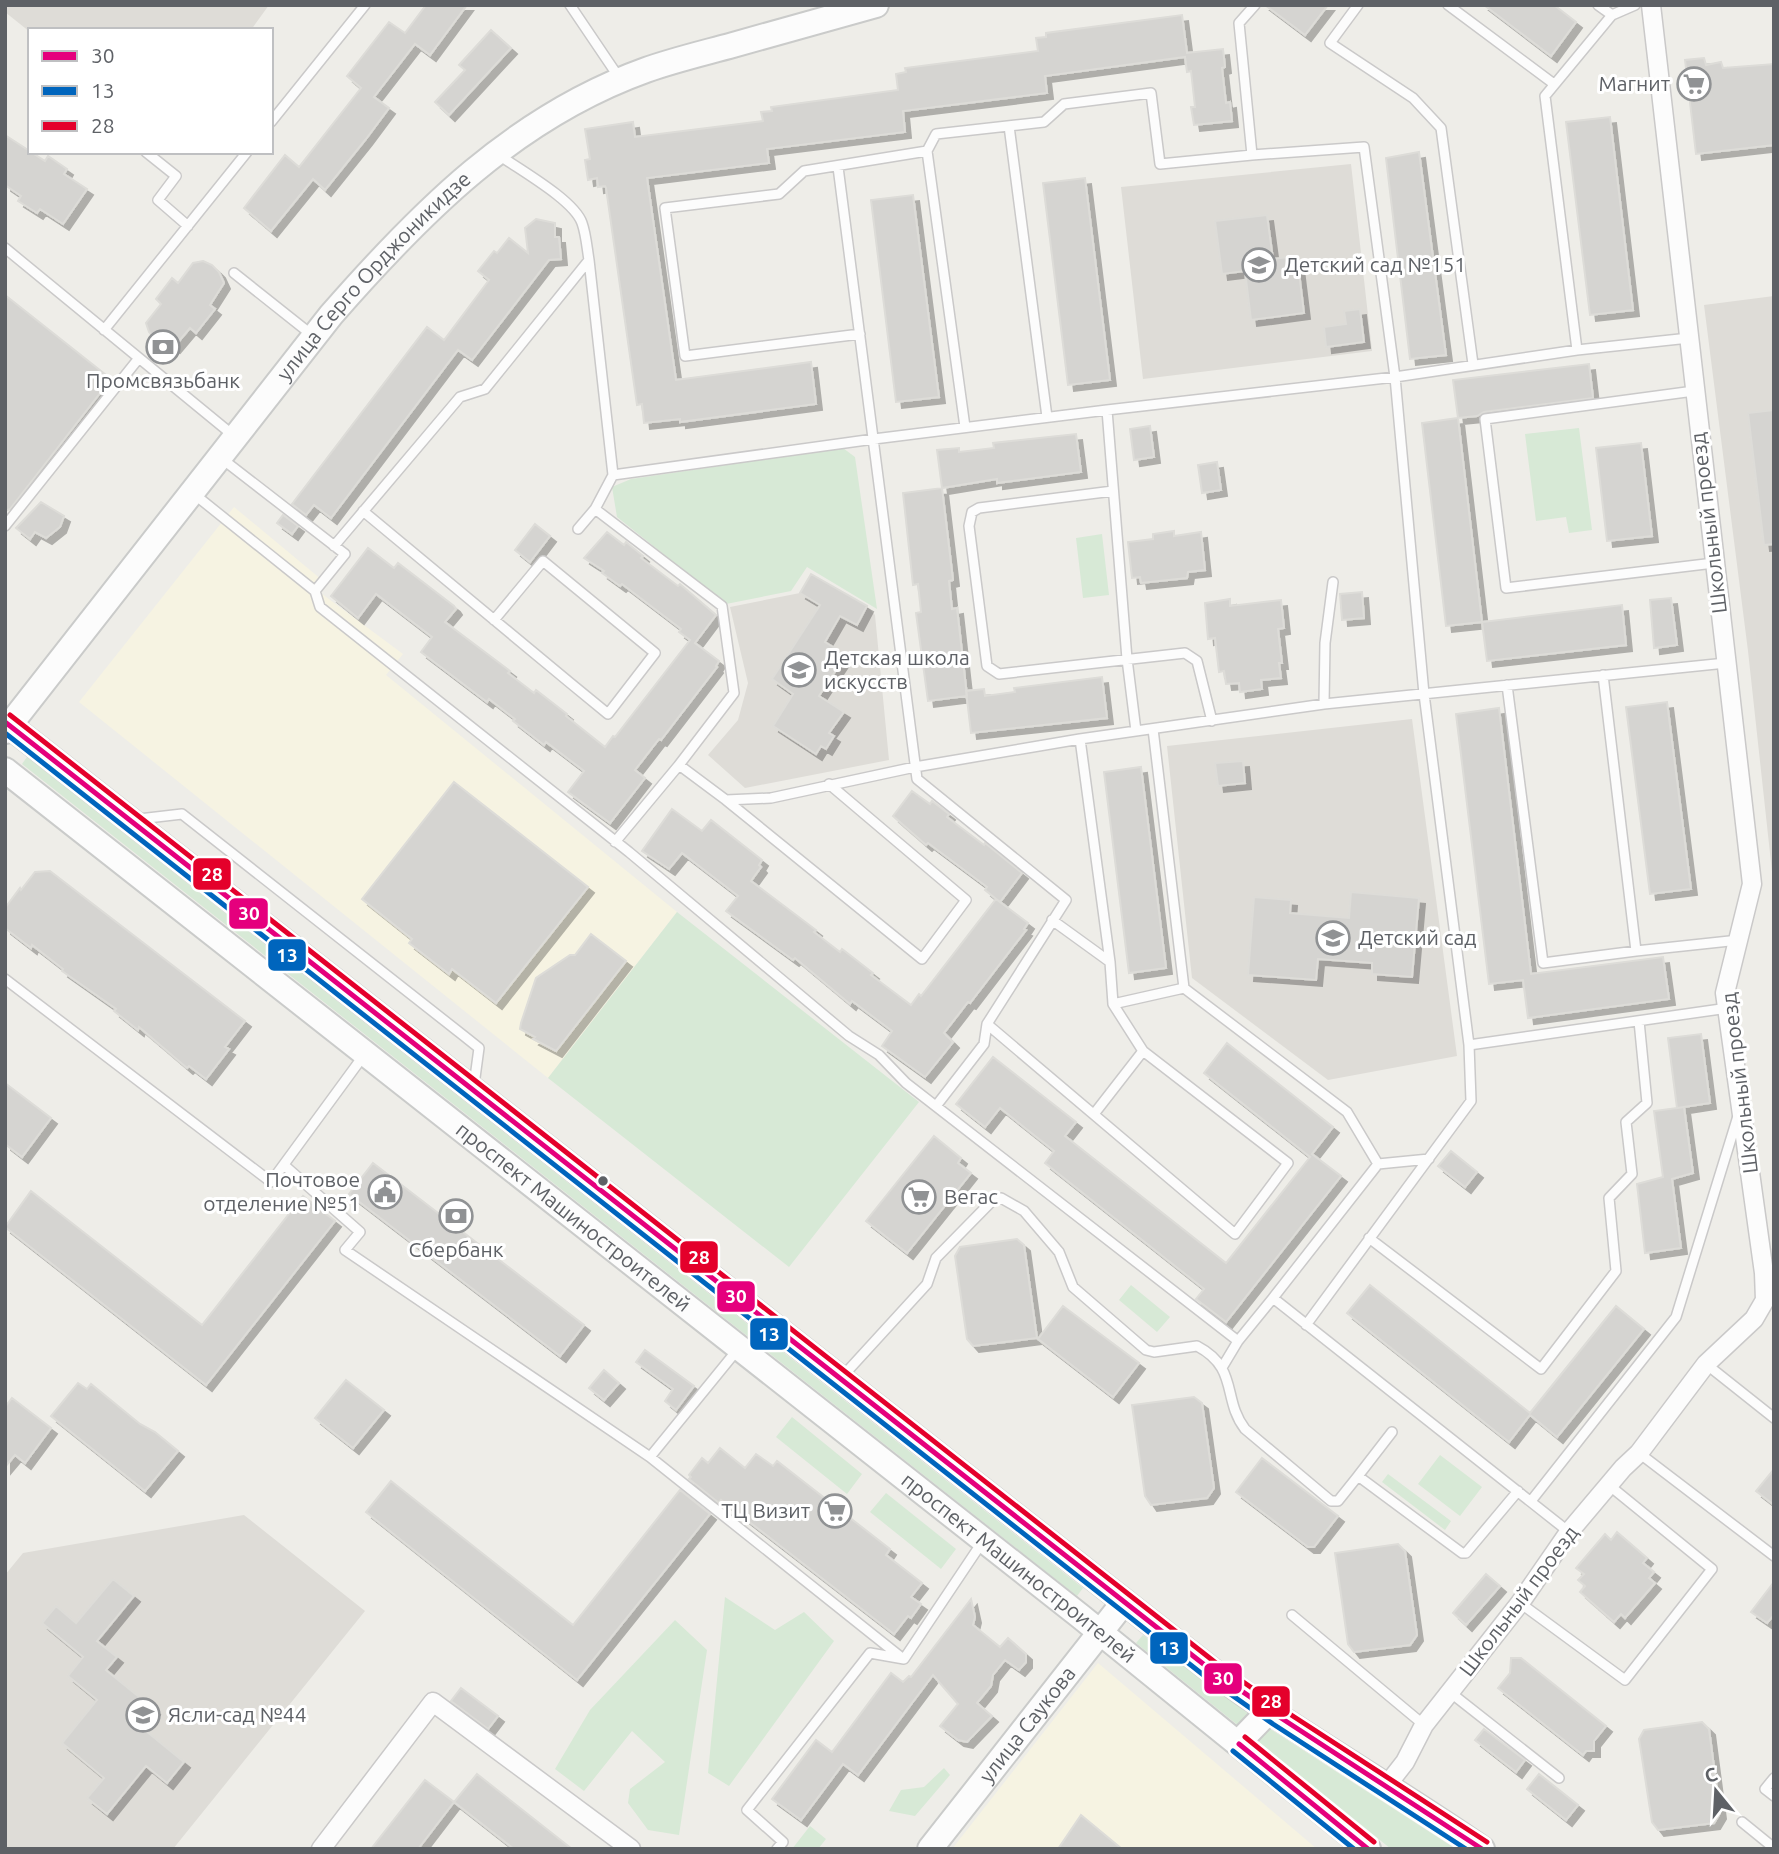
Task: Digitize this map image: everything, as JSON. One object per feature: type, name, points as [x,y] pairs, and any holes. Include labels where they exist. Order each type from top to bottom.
[{"type":"main road","name":"улица Серго Орджоникидзе","points":[[7,726],[314,336],[387,252],[495,152],[548,116],[621,80],[695,55],[876,5]]},
{"type":"main road","name":"проспект Машиностроителей","points":[[7,726],[1211,1670],[1269,1711],[1482,1849]]},
{"type":"main road","name":"проспект Машиностроителей","points":[[5,770],[984,1540],[1368,1849]]},
{"type":"main road","name":"улица Саукова","points":[[930,1849],[1125,1602]]},
{"type":"main road","points":[[1238,1743],[1269,1711]]},
{"type":"street","name":"Школьный проезд","points":[[1387,1785],[1405,1762],[1424,1725],[1520,1603],[1569,1532],[1639,1453],[1706,1364],[1754,1319],[1768,1310],[1725,993],[1752,884],[1651,5]]},
{"type":"street","points":[[321,1849],[433,1702],[631,1849]]},
{"type":"lane","points":[[273,120],[365,5]]},
{"type":"lane","points":[[570,5],[621,80]]},
{"type":"lane","points":[[1252,155],[1239,23],[1255,5]]},
{"type":"lane","points":[[1358,5],[1330,43],[1413,98],[1441,128],[1473,364]]},
{"type":"lane","points":[[1448,5],[1554,84]]},
{"type":"lane","points":[[1598,5],[1612,15]]},
{"type":"lane","points":[[1577,350],[1545,96],[1612,15],[1635,5]]},
{"type":"lane","points":[[965,427],[927,151],[936,134],[1044,122],[1063,104],[1151,93],[1160,164],[1364,146],[1395,377],[1424,694],[1469,1045],[1471,1101],[1307,1325]]},
{"type":"lane","points":[[1009,126],[1046,417]]},
{"type":"lane","points":[[860,334],[685,356],[665,208],[779,194],[804,172],[927,151]]},
{"type":"lane","points":[[495,152],[563,198],[582,221],[589,260],[612,475],[595,509],[578,529]]},
{"type":"lane","points":[[148,154],[176,176],[158,200],[188,226]]},
{"type":"lane","points":[[104,330],[245,154]]},
{"type":"lane","points":[[838,167],[917,779],[1066,900],[987,1024],[984,1044],[936,1106]]},
{"type":"lane","points":[[5,248],[235,437]]},
{"type":"lane","points":[[334,546],[460,397],[485,389],[589,260]]},
{"type":"lane","points":[[234,274],[314,336]]},
{"type":"lane","points":[[612,475],[965,427],[1395,377],[1577,350],[1689,338]]},
{"type":"lane","points":[[5,526],[139,358]]},
{"type":"lane","points":[[1694,391],[1485,419],[1506,588],[1714,563]]},
{"type":"lane","points":[[1107,410],[1127,659],[1136,731]]},
{"type":"lane","points":[[219,457],[345,554],[316,591]]},
{"type":"lane","points":[[1113,491],[979,508],[972,512],[968,526],[985,661],[989,669],[999,674],[1185,653],[1197,661],[1212,721]]},
{"type":"lane","points":[[192,492],[316,591],[320,607],[615,842],[849,1036],[879,1055],[906,1083],[1238,1341]]},
{"type":"lane","points":[[595,509],[722,606],[734,693],[615,842]]},
{"type":"lane","points":[[363,511],[494,620],[608,714],[655,653],[543,561],[494,620]]},
{"type":"lane","points":[[1324,704],[1325,643],[1333,582]]},
{"type":"lane","points":[[726,800],[771,798],[915,767],[1080,739],[1324,704],[1726,663]]},
{"type":"lane","points":[[1603,675],[1636,951]]},
{"type":"lane","points":[[1507,685],[1544,963],[1740,940]]},
{"type":"lane","points":[[1153,729],[1184,988],[1347,1112],[1378,1164]]},
{"type":"lane","points":[[987,1024],[1235,1234],[1288,1163],[1143,1051],[1113,1004],[1110,962],[1080,739]]},
{"type":"lane","points":[[679,765],[922,959],[966,900],[829,785]]},
{"type":"lane","points":[[130,820],[182,814],[479,1048],[473,1090]]},
{"type":"lane","points":[[1052,920],[1110,962]]},
{"type":"lane","points":[[5,979],[271,1182],[365,1054]]},
{"type":"lane","points":[[1113,1004],[1184,988]]},
{"type":"lane","points":[[1469,1045],[1728,1009]]},
{"type":"lane","points":[[1369,1238],[1541,1369],[1616,1271],[1609,1198],[1632,1174],[1626,1122],[1647,1103],[1639,1021]]},
{"type":"lane","points":[[1094,1114],[1143,1051]]},
{"type":"lane","points":[[1531,1501],[1676,1317],[1741,1107]]},
{"type":"lane","points":[[1223,1366],[1238,1341],[1378,1164],[1429,1158]]},
{"type":"lane","points":[[285,1166],[360,1232],[345,1250],[650,1457],[904,1659]]},
{"type":"lane","points":[[840,1378],[927,1284],[936,1258],[991,1202],[1001,1198],[1024,1211],[1059,1252],[1073,1287],[1146,1350],[1154,1352],[1197,1346],[1223,1366],[1238,1417],[1245,1429],[1331,1501],[1338,1501],[1392,1432]]},
{"type":"lane","points":[[1273,1298],[1569,1532]]},
{"type":"lane","points":[[650,1457],[739,1348]]},
{"type":"lane","points":[[1706,1364],[1774,1418]]},
{"type":"lane","points":[[1639,1453],[1774,1556]]},
{"type":"lane","points":[[1358,1476],[1462,1553],[1470,1550],[1518,1491]]},
{"type":"lane","points":[[1520,1603],[1625,1680],[1712,1569],[1610,1486]]},
{"type":"lane","points":[[904,1659],[984,1540]]},
{"type":"lane","points":[[1292,1615],[1424,1725]]},
{"type":"lane","points":[[778,1849],[783,1842],[747,1810],[870,1653],[904,1659]]},
{"type":"lane","points":[[1451,1693],[1559,1778]]},
{"type":"lane","points":[[1774,1778],[1765,1790],[1774,1796]]},
{"type":"lane","points":[[1742,1822],[1774,1848]]},
{"type":"shaded area","points":[[5,5],[269,5],[252,28],[28,28],[28,30],[5,12]]},
{"type":"shaded area","points":[[1351,164],[1372,351],[1143,379],[1121,187]]},
{"type":"shaded area","points":[[1774,296],[1774,890],[1748,651],[1704,305]]},
{"type":"shaded area","points":[[234,507],[322,580],[314,588],[403,654],[386,675],[677,912],[548,1078],[79,702]]},
{"type":"shaded area","points":[[811,574],[867,606],[875,615],[889,760],[745,788],[708,755],[738,720],[748,683],[730,607],[800,593]]},
{"type":"shaded area","points":[[1412,719],[1457,1056],[1328,1080],[1192,978],[1167,746]]},
{"type":"shaded area","name":"Ясли-сад №44","points":[[244,1515],[365,1611],[173,1849],[5,1849],[5,1575],[23,1553]]},
{"type":"shaded area","points":[[1098,1663],[1317,1849],[952,1849]]},
{"type":"green space","points":[[1579,428],[1592,530],[1569,533],[1566,517],[1536,521],[1525,434]]},
{"type":"green space","points":[[843,448],[855,457],[877,609],[807,567],[791,591],[726,604],[617,517],[612,487],[631,479]]},
{"type":"green space","points":[[1102,534],[1109,595],[1083,598],[1076,538]]},
{"type":"green space","points":[[27,757],[1083,1588],[1077,1596],[22,764]]},
{"type":"green space","points":[[677,912],[919,1102],[789,1267],[548,1078]]},
{"type":"green space","points":[[1131,1285],[1170,1317],[1157,1332],[1119,1300]]},
{"type":"green space","points":[[792,1417],[862,1474],[847,1494],[776,1437]]},
{"type":"green space","points":[[1440,1455],[1482,1487],[1460,1516],[1418,1484]]},
{"type":"green space","points":[[1388,1474],[1451,1521],[1445,1530],[1382,1482]]},
{"type":"green space","points":[[886,1493],[956,1549],[941,1569],[870,1512]]},
{"type":"green space","points":[[725,1597],[775,1630],[804,1612],[834,1641],[729,1786],[708,1773]]},
{"type":"green space","points":[[675,1620],[707,1650],[679,1835],[648,1830],[628,1803],[630,1789],[665,1762],[632,1731],[584,1791],[555,1769],[590,1710]]},
{"type":"green space","points":[[1143,1635],[1261,1723],[1456,1849],[1391,1849],[1136,1643]]},
{"type":"green space","points":[[944,1768],[950,1775],[915,1816],[889,1811],[901,1790],[924,1787]]},
{"type":"green space","points":[[810,1826],[826,1839],[818,1849],[792,1849]]},
{"type":"building","points":[[426,5],[467,5],[430,55],[415,44],[374,97],[389,108],[325,190],[313,179],[271,231],[244,208],[285,155],[299,167],[361,88],[347,76],[389,22],[405,33]]},
{"type":"building","points":[[1265,5],[1328,5],[1305,35]]},
{"type":"building","points":[[1484,5],[1554,5],[1576,22],[1551,56]]},
{"type":"building","points":[[1182,15],[1187,53],[1223,49],[1226,103],[1230,102],[1232,121],[1194,125],[1191,71],[1187,72],[1185,57],[1045,76],[1047,93],[903,111],[905,132],[767,149],[769,163],[647,178],[676,380],[811,362],[816,404],[680,422],[680,419],[644,423],[642,404],[637,405],[606,188],[598,187],[597,178],[588,180],[585,160],[590,159],[585,129],[633,122],[635,137],[763,121],[761,112],[772,111],[771,107],[898,90],[896,74],[906,72],[905,68],[1038,51],[1036,38],[1046,37],[1046,33]]},
{"type":"building","points":[[491,30],[511,48],[449,115],[435,102],[465,70],[459,65]]},
{"type":"building","points":[[1704,58],[1706,65],[1721,62],[1723,68],[1774,64],[1774,145],[1696,154],[1685,60]]},
{"type":"building","points":[[1610,117],[1633,310],[1590,315],[1566,122]]},
{"type":"building","points":[[5,135],[28,150],[28,154],[34,154],[45,161],[48,156],[67,169],[64,174],[87,189],[63,224],[40,209],[37,213],[18,201],[21,196],[5,185]]},
{"type":"building","points":[[1419,152],[1446,355],[1410,359],[1386,158]]},
{"type":"building","points":[[1085,178],[1110,380],[1068,385],[1043,183]]},
{"type":"building","points":[[913,195],[939,397],[896,402],[871,200]]},
{"type":"building","name":"Детский сад №151","points":[[1267,215],[1273,259],[1297,256],[1304,313],[1251,320],[1245,271],[1222,274],[1215,221]]},
{"type":"building","points":[[536,219],[555,223],[555,237],[559,237],[561,259],[549,260],[472,360],[458,350],[331,518],[314,505],[306,515],[292,504],[427,327],[444,340],[489,280],[478,271],[494,251],[497,253],[509,238],[528,253],[525,228]]},
{"type":"building","points":[[203,261],[219,272],[224,283],[210,305],[215,309],[196,333],[190,328],[174,347],[156,340],[146,323],[161,304],[156,299],[172,278],[178,283],[193,263]]},
{"type":"building","points":[[5,295],[111,379],[10,509],[5,511]]},
{"type":"building","points":[[1360,309],[1364,342],[1326,347],[1324,327],[1346,324],[1344,311]]},
{"type":"building","points":[[1589,364],[1593,398],[1484,412],[1477,416],[1458,418],[1453,380]]},
{"type":"building","points":[[1774,410],[1774,544],[1764,545],[1748,413]]},
{"type":"building","points":[[1458,418],[1482,622],[1446,626],[1422,423]]},
{"type":"building","points":[[1150,426],[1154,457],[1134,460],[1130,429]]},
{"type":"building","points":[[1076,434],[1081,472],[997,483],[997,479],[942,488],[937,450],[977,450],[994,448],[993,443]]},
{"type":"building","points":[[1641,443],[1652,536],[1607,541],[1596,448]]},
{"type":"building","points":[[1217,462],[1221,490],[1202,493],[1198,465]]},
{"type":"building","points":[[942,488],[953,580],[949,581],[952,609],[957,608],[967,696],[928,701],[916,613],[921,612],[918,584],[913,585],[903,493]]},
{"type":"building","points":[[41,502],[64,516],[60,527],[46,538],[35,532],[30,539],[16,528]]},
{"type":"building","points":[[283,515],[298,526],[292,534],[277,523]]},
{"type":"building","points":[[535,524],[550,536],[530,562],[515,550]]},
{"type":"building","points":[[1174,531],[1174,536],[1201,532],[1205,570],[1188,572],[1187,578],[1141,583],[1140,577],[1132,578],[1128,542],[1153,539],[1153,534]]},
{"type":"building","points":[[607,532],[624,545],[626,542],[643,556],[641,558],[678,586],[680,584],[716,615],[695,643],[719,661],[661,740],[659,739],[635,770],[645,778],[610,823],[568,792],[584,771],[546,742],[544,745],[489,699],[487,702],[421,652],[432,637],[376,594],[358,618],[331,596],[368,548],[394,568],[398,563],[454,606],[456,609],[445,622],[510,671],[508,673],[534,693],[536,690],[567,714],[566,716],[605,747],[690,640],[679,632],[681,629],[584,558]]},
{"type":"building","points":[[811,574],[867,606],[857,625],[840,616],[825,642],[846,655],[819,696],[844,712],[829,733],[834,736],[826,749],[821,746],[816,754],[773,726],[793,694],[772,679],[820,605],[800,593]]},
{"type":"building","points":[[1362,592],[1364,618],[1342,620],[1340,594]]},
{"type":"building","points":[[1671,598],[1677,645],[1654,648],[1650,600]]},
{"type":"building","points":[[1230,599],[1230,606],[1281,600],[1284,628],[1278,629],[1281,678],[1261,680],[1262,689],[1240,692],[1239,683],[1226,684],[1224,671],[1219,672],[1215,638],[1208,639],[1205,603]]},
{"type":"building","points":[[1622,605],[1626,645],[1487,661],[1482,622]]},
{"type":"building","points":[[1102,677],[1107,718],[971,733],[966,691],[984,689],[985,696],[1015,692],[1014,688]]},
{"type":"building","points":[[1667,702],[1691,889],[1650,894],[1626,707]]},
{"type":"building","points":[[1499,708],[1531,974],[1663,957],[1669,999],[1528,1018],[1523,980],[1489,984],[1456,714]]},
{"type":"building","points":[[1243,761],[1245,783],[1218,786],[1215,763]]},
{"type":"building","points":[[1141,767],[1166,968],[1129,973],[1104,772]]},
{"type":"building","points":[[454,782],[588,887],[496,1003],[452,969],[449,974],[409,943],[412,939],[362,899]]},
{"type":"building","points":[[912,791],[930,804],[932,801],[949,814],[947,817],[1022,873],[1000,902],[985,890],[987,887],[928,843],[926,845],[893,816]]},
{"type":"building","points":[[672,809],[702,831],[711,820],[762,860],[759,865],[761,867],[751,881],[911,1005],[919,994],[921,996],[996,899],[1028,923],[1024,929],[1026,930],[944,1033],[953,1042],[925,1077],[882,1046],[892,1031],[852,1001],[850,1004],[795,958],[793,960],[726,911],[738,896],[682,853],[669,869],[642,851]]},
{"type":"building","points":[[50,871],[245,1021],[225,1047],[229,1049],[206,1079],[189,1066],[187,1068],[139,1027],[138,1030],[114,1011],[116,1009],[62,971],[63,969],[32,945],[31,948],[5,928],[5,908],[20,888],[21,890],[35,872]]},
{"type":"building","name":"Детский сад","points":[[1351,892],[1419,898],[1412,977],[1372,974],[1372,963],[1318,959],[1316,980],[1248,975],[1254,897],[1291,900],[1290,913],[1349,918]]},
{"type":"building","points":[[591,934],[626,961],[556,1051],[520,1029],[521,1023],[536,978],[570,955],[575,955]]},
{"type":"building","points":[[1701,1034],[1710,1103],[1677,1108],[1668,1038]]},
{"type":"building","points":[[1227,1043],[1333,1127],[1312,1154],[1341,1176],[1226,1322],[1196,1299],[1204,1289],[1045,1163],[1054,1151],[1000,1108],[985,1127],[956,1104],[993,1057],[1076,1122],[1065,1136],[1226,1263],[1310,1157],[1204,1073]]},
{"type":"building","points":[[5,1083],[51,1118],[22,1157],[5,1144]]},
{"type":"building","points":[[1684,1107],[1693,1173],[1672,1179],[1681,1248],[1645,1253],[1637,1184],[1663,1177],[1654,1111]]},
{"type":"building","name":"Вегас","points":[[934,1136],[961,1158],[958,1163],[971,1173],[907,1253],[866,1221]]},
{"type":"building","points":[[1451,1151],[1477,1172],[1465,1187],[1438,1166]]},
{"type":"building","points":[[373,1163],[584,1325],[560,1356],[349,1194]]},
{"type":"building","points":[[31,1191],[202,1325],[303,1196],[335,1221],[206,1385],[5,1227]]},
{"type":"building","points":[[1017,1239],[1024,1245],[1037,1338],[973,1346],[967,1339],[955,1256],[960,1247]]},
{"type":"building","points":[[1370,1285],[1530,1413],[1616,1306],[1644,1329],[1557,1437],[1530,1415],[1509,1442],[1347,1313]]},
{"type":"building","points":[[1063,1306],[1139,1363],[1113,1397],[1038,1339]]},
{"type":"building","points":[[645,1350],[694,1386],[676,1410],[665,1401],[673,1389],[636,1362]]},
{"type":"building","points":[[604,1370],[619,1383],[604,1400],[589,1388]]},
{"type":"building","points":[[346,1380],[384,1410],[353,1448],[315,1418]]},
{"type":"building","points":[[78,1383],[87,1389],[91,1384],[178,1451],[145,1491],[51,1416]]},
{"type":"building","points":[[1194,1397],[1202,1403],[1214,1488],[1207,1498],[1151,1505],[1145,1496],[1132,1405]]},
{"type":"building","points":[[12,1398],[51,1428],[25,1463],[15,1455],[5,1467],[5,1407]]},
{"type":"building","points":[[720,1448],[745,1468],[756,1454],[773,1466],[777,1461],[890,1549],[886,1555],[922,1583],[911,1597],[921,1604],[911,1618],[908,1616],[894,1634],[721,1500],[719,1503],[689,1479],[689,1475],[702,1458],[708,1463]]},
{"type":"building","points":[[1262,1458],[1338,1516],[1314,1547],[1308,1547],[1236,1492]]},
{"type":"building","points":[[1774,1469],[1774,1505],[1756,1491]]},
{"type":"building","points":[[391,1481],[573,1625],[680,1490],[710,1514],[577,1680],[366,1512]]},
{"type":"building","points":[[1617,1532],[1647,1558],[1643,1563],[1654,1572],[1649,1578],[1655,1583],[1625,1618],[1621,1614],[1614,1622],[1580,1592],[1585,1586],[1578,1580],[1584,1574],[1576,1568],[1605,1534],[1611,1540]]},
{"type":"building","points":[[1398,1544],[1405,1551],[1417,1635],[1410,1645],[1354,1652],[1348,1644],[1335,1553]]},
{"type":"building","points":[[1486,1574],[1500,1586],[1466,1625],[1453,1613]]},
{"type":"building","points":[[113,1579],[134,1596],[97,1641],[117,1657],[106,1670],[154,1709],[140,1726],[184,1762],[167,1783],[146,1766],[107,1814],[87,1798],[104,1778],[62,1743],[97,1700],[68,1676],[83,1657],[42,1623],[56,1606],[76,1623]]},
{"type":"building","points":[[1774,1582],[1774,1615],[1767,1623],[1751,1612]]},
{"type":"building","points":[[971,1599],[975,1617],[973,1625],[1000,1647],[1008,1638],[1026,1654],[1026,1662],[1019,1670],[1005,1660],[993,1675],[991,1686],[977,1703],[992,1716],[967,1742],[958,1740],[940,1726],[958,1704],[933,1675],[858,1775],[843,1764],[801,1820],[772,1799],[816,1740],[832,1752],[891,1673],[903,1682],[911,1677]]},
{"type":"building","points":[[1511,1658],[1521,1658],[1606,1726],[1594,1741],[1594,1751],[1586,1751],[1583,1755],[1498,1688],[1510,1673]]},
{"type":"building","points":[[461,1688],[498,1716],[488,1729],[451,1701]]},
{"type":"building","points":[[1702,1722],[1709,1729],[1720,1813],[1714,1823],[1658,1830],[1652,1822],[1639,1739],[1644,1730]]},
{"type":"building","points":[[1484,1729],[1525,1760],[1516,1772],[1475,1740]]},
{"type":"building","points":[[477,1774],[572,1849],[514,1849],[454,1802]]},
{"type":"building","points":[[1539,1774],[1578,1805],[1566,1820],[1527,1789]]},
{"type":"building","points":[[425,1780],[454,1802],[418,1849],[371,1849]]},
{"type":"building","points":[[1081,1815],[1122,1849],[1058,1849]]},
{"type":"transit line","name":"28","points":[[10,715],[1216,1663],[1487,1842]]},
{"type":"transit line","name":"30","points":[[5,722],[1211,1670],[1482,1849]]},
{"type":"transit line","name":"13","points":[[5,733],[1206,1677],[1273,1724],[1466,1849]]},
{"type":"transit line","name":"28","points":[[1245,1737],[1374,1842]]},
{"type":"transit line","name":"30","points":[[1239,1744],[1368,1849]]},
{"type":"transit line","name":"13","points":[[1233,1751],[1354,1849]]},
{"type":"place","name":"Магнит","points":[[1694,84]]},
{"type":"place","name":"Детский сад №151","points":[[1259,265]]},
{"type":"place","name":"Промсвязьбанк","points":[[163,347]]},
{"type":"place","name":"Детская школа искусств","points":[[799,670]]},
{"type":"place","name":"Детский сад","points":[[1333,938]]},
{"type":"place","name":"Почтовое отделение №51","points":[[385,1192]]},
{"type":"place","name":"Вегас","points":[[919,1197]]},
{"type":"place","name":"Сбербанк","points":[[456,1216]]},
{"type":"place","name":"ТЦ Визит","points":[[835,1511]]},
{"type":"place","name":"Ясли-сад №44","points":[[143,1715]]}]
